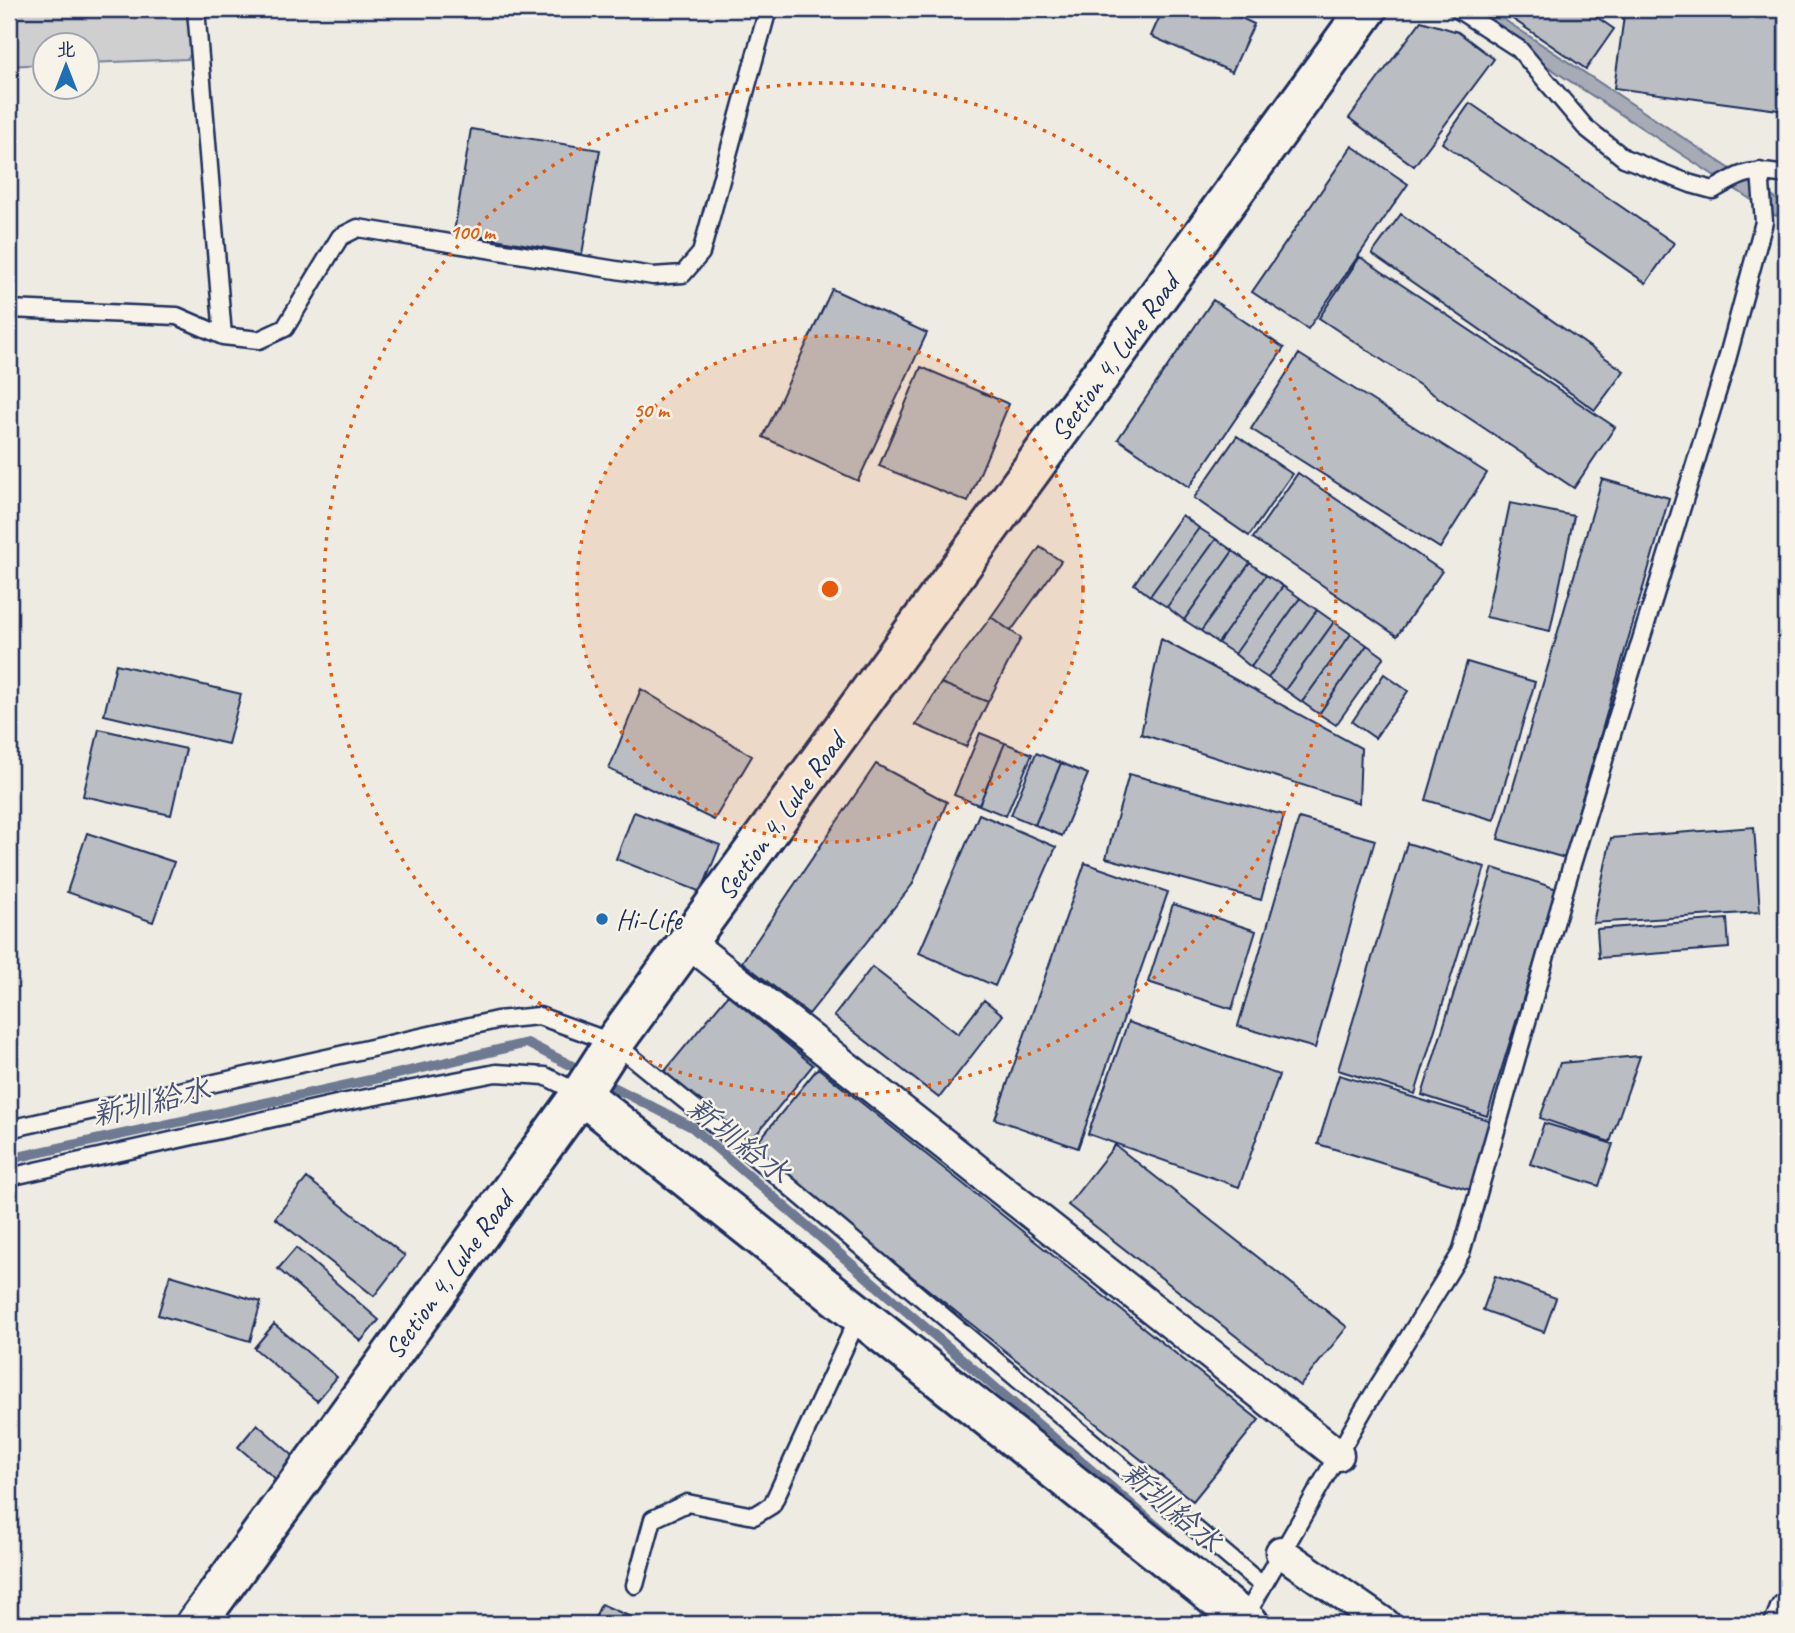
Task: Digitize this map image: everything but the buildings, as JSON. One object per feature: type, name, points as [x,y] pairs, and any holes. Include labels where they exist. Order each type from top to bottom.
[{"type":"main road","name":"Section 4, Luhe Road","points":[[196,1624],[581,1094],[614,1043],[1367,9]]},
{"type":"main road","points":[[581,1094],[1244,1623]]},
{"type":"street","points":[[688,942],[1338,1455]]},
{"type":"street","points":[[1281,1552],[1385,1624]]},
{"type":"street","points":[[1780,1624],[1786,1609]]},
{"type":"lane","points":[[196,9],[223,336]]},
{"type":"lane","points":[[9,309],[177,316],[223,336],[259,340],[285,328],[340,237],[358,228],[653,276],[683,274],[701,253],[768,9]]},
{"type":"lane","points":[[1457,9],[1519,49],[1585,127],[1624,158],[1713,190],[1741,173],[1760,171],[1786,175]]},
{"type":"lane","points":[[1244,1623],[1281,1552],[1461,1253],[1572,864],[1729,354],[1764,222],[1760,171]]},
{"type":"lane","points":[[9,1129],[497,1020],[539,1016],[614,1043],[750,1153],[1262,1585]]},
{"type":"lane","points":[[9,1177],[341,1103],[496,1073],[545,1076],[581,1094]]},
{"type":"lane","points":[[635,1585],[653,1518],[687,1503],[754,1516],[772,1505],[860,1314]]},
{"type":"shaded area","points":[[9,9],[211,9],[188,59],[102,62],[102,32],[32,32],[32,65],[9,66]]},
{"type":"shaded area","points":[[1460,9],[1488,9],[1785,205],[1776,216]]},
{"type":"waterway","name":"新圳給水","points":[[9,1159],[527,1043],[692,1127],[1168,1536]]},
{"type":"place","name":"Hi-Life","points":[[602,919]]}]
